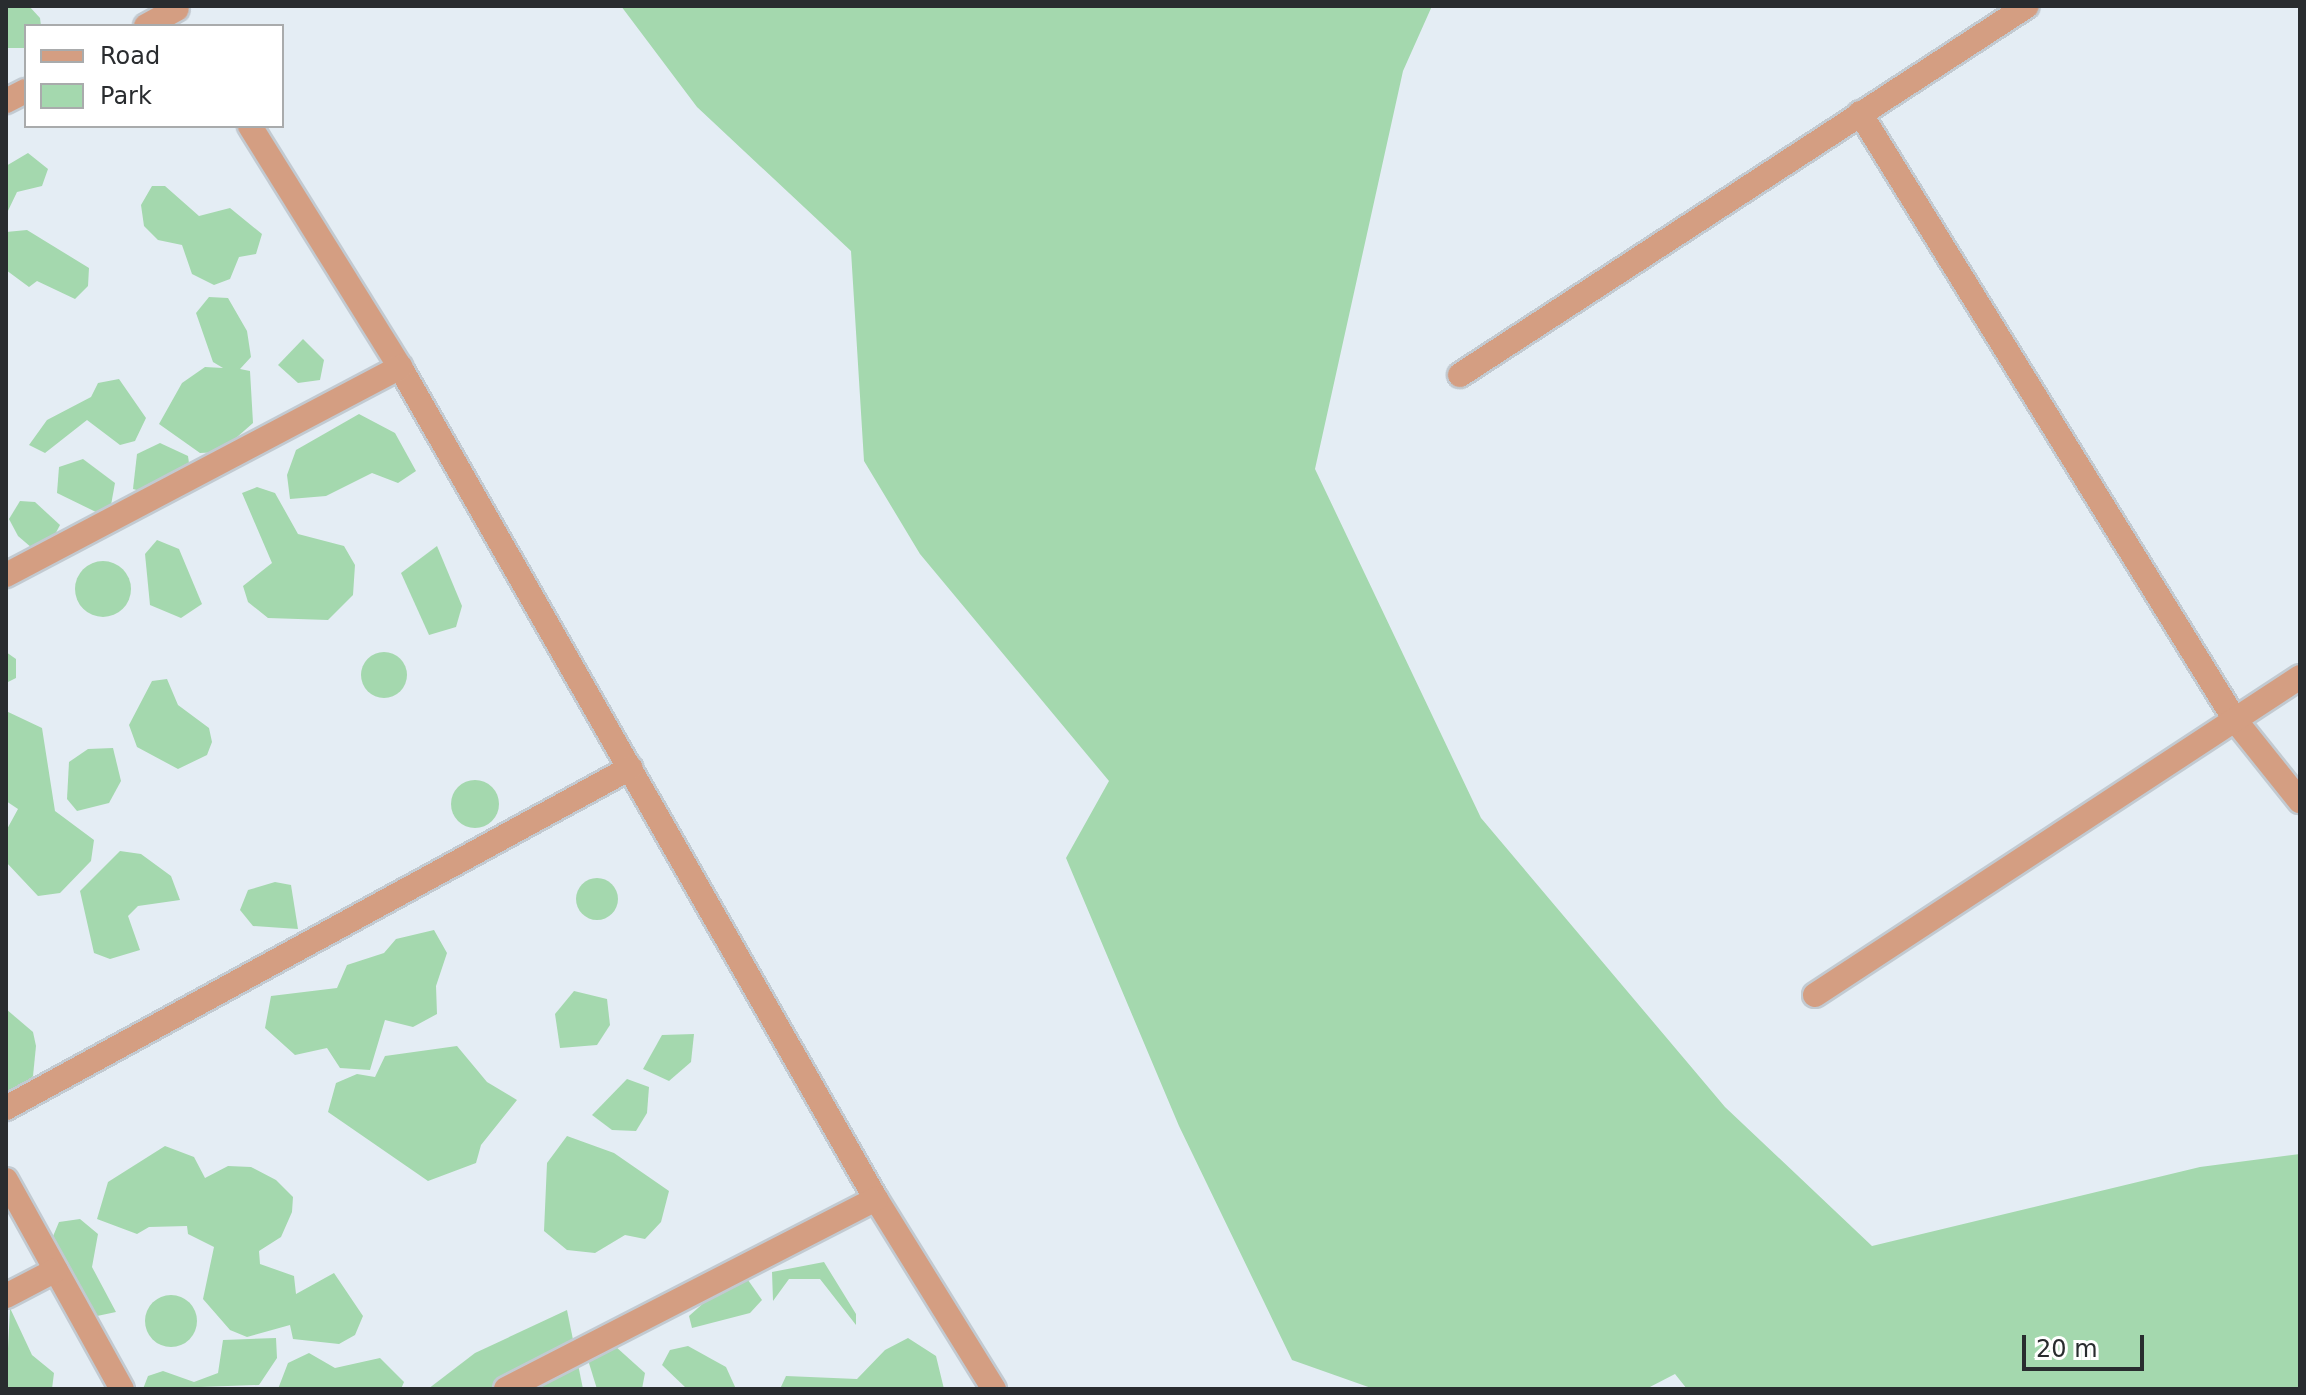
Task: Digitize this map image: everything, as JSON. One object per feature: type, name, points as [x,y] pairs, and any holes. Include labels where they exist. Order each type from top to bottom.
[{"type":"street","points":[[1460,375],[2027,6]]},
{"type":"street","points":[[152,24],[180,14]]},
{"type":"street","points":[[6,101],[24,92]]},
{"type":"street","points":[[1860,113],[2235,720],[2300,801]]},
{"type":"street","points":[[251,128],[400,367],[876,1199],[994,1389]]},
{"type":"street","points":[[6,575],[400,367]]},
{"type":"street","points":[[1815,995],[2300,677]]},
{"type":"street","points":[[6,1108],[630,768]]},
{"type":"street","points":[[6,1180],[122,1389]]},
{"type":"street","points":[[506,1389],[876,1199]]},
{"type":"street","points":[[6,1296],[56,1270]]},
{"type":"green space","points":[[6,6],[29,6],[40,18],[41,24],[24,24],[24,48],[6,48]]},
{"type":"green space","points":[[621,6],[1432,6],[1403,71],[1315,469],[1481,818],[1725,1107],[1872,1246],[2200,1167],[2300,1154],[2300,1389],[1687,1389],[1675,1374],[1646,1389],[1374,1389],[1292,1360],[1179,1126],[1066,858],[1109,781],[920,554],[864,461],[851,251],[697,107]]},
{"type":"green space","points":[[28,153],[48,169],[42,186],[17,192],[6,215],[6,166]]},
{"type":"green space","points":[[152,186],[165,186],[199,216],[230,208],[262,234],[256,254],[239,257],[230,279],[214,285],[192,274],[182,245],[158,240],[144,226],[141,205]]},
{"type":"green space","points":[[27,230],[89,268],[88,286],[75,299],[37,281],[29,287],[6,270],[6,232]]},
{"type":"green space","points":[[209,297],[228,298],[247,331],[251,357],[240,369],[250,371],[253,423],[220,452],[200,453],[159,424],[182,383],[205,367],[223,368],[213,362],[196,313]]},
{"type":"green space","points":[[303,339],[324,360],[320,380],[298,383],[278,365]]},
{"type":"green space","points":[[119,379],[146,418],[135,441],[120,445],[87,420],[45,453],[29,445],[47,420],[91,397],[98,383]]},
{"type":"green space","points":[[359,414],[395,433],[416,471],[398,483],[372,473],[326,496],[290,499],[287,475],[296,450]]},
{"type":"green space","points":[[160,443],[188,456],[193,492],[174,500],[133,489],[137,454]]},
{"type":"green space","points":[[83,459],[115,483],[111,505],[98,513],[57,493],[59,467]]},
{"type":"green space","points":[[257,487],[275,493],[298,534],[344,546],[355,565],[353,595],[328,620],[268,618],[248,602],[243,586],[272,563],[242,493]]},
{"type":"green space","points":[[20,501],[35,502],[60,525],[50,544],[32,548],[18,536],[9,519]]},
{"type":"green space","points":[[157,540],[179,549],[202,604],[181,618],[150,605],[145,554]]},
{"type":"green space","points":[[437,546],[462,606],[456,627],[429,635],[401,573]]},
{"type":"green space","points":[[103,561],[122,570],[131,589],[122,608],[103,617],[84,608],[75,589],[84,570]]},
{"type":"green space","points":[[6,652],[16,659],[16,678],[6,683]]},
{"type":"green space","points":[[384,652],[400,659],[407,675],[400,691],[384,698],[368,691],[361,675],[368,659]]},
{"type":"green space","points":[[167,679],[178,705],[209,728],[212,742],[207,755],[178,769],[137,747],[129,725],[152,681]]},
{"type":"green space","points":[[6,711],[42,728],[55,811],[94,840],[91,861],[60,893],[38,896],[6,862],[6,831],[18,809],[6,801]]},
{"type":"green space","points":[[113,748],[121,781],[109,803],[77,811],[67,799],[69,762],[88,749]]},
{"type":"green space","points":[[475,780],[492,787],[499,804],[492,821],[475,828],[458,821],[451,804],[458,787]]},
{"type":"green space","points":[[120,851],[141,854],[171,876],[180,900],[138,906],[128,916],[140,950],[110,959],[94,953],[80,891]]},
{"type":"green space","points":[[597,878],[612,884],[618,899],[612,914],[597,920],[582,914],[576,899],[582,884]]},
{"type":"green space","points":[[275,882],[291,885],[298,929],[253,926],[240,910],[248,890]]},
{"type":"green space","points":[[434,930],[447,953],[436,986],[437,1014],[413,1027],[385,1020],[370,1070],[340,1068],[327,1048],[295,1055],[265,1028],[271,996],[337,988],[347,965],[384,953],[396,939]]},
{"type":"green space","points":[[574,991],[607,999],[610,1025],[597,1045],[560,1048],[555,1014]]},
{"type":"green space","points":[[6,1009],[33,1032],[36,1046],[33,1076],[18,1097],[6,1101]]},
{"type":"green space","points":[[694,1034],[691,1062],[669,1081],[643,1069],[662,1035]]},
{"type":"green space","points":[[457,1046],[487,1082],[517,1100],[481,1145],[476,1163],[428,1181],[328,1112],[336,1083],[357,1074],[375,1077],[385,1056]]},
{"type":"green space","points":[[627,1079],[649,1087],[647,1113],[636,1131],[612,1130],[592,1115]]},
{"type":"green space","points":[[567,1136],[614,1153],[669,1191],[661,1222],[645,1239],[625,1235],[595,1253],[567,1250],[544,1231],[547,1163]]},
{"type":"green space","points":[[165,1146],[194,1157],[205,1178],[228,1166],[251,1167],[276,1180],[293,1197],[292,1212],[281,1237],[259,1251],[260,1264],[294,1276],[296,1294],[334,1273],[363,1316],[355,1335],[339,1344],[293,1339],[290,1325],[247,1337],[230,1330],[203,1299],[214,1247],[188,1234],[187,1226],[149,1227],[137,1234],[97,1219],[108,1182]]},
{"type":"green space","points":[[80,1219],[98,1234],[92,1267],[116,1312],[78,1320],[51,1241],[59,1222]]},
{"type":"green space","points":[[824,1262],[856,1314],[856,1325],[820,1279],[789,1279],[773,1301],[772,1272]]},
{"type":"green space","points":[[734,1276],[748,1280],[762,1300],[750,1313],[692,1328],[689,1316]]},
{"type":"green space","points":[[171,1295],[189,1303],[197,1321],[189,1339],[171,1347],[153,1339],[145,1321],[153,1303]]},
{"type":"green space","points":[[10,1308],[32,1355],[54,1373],[52,1389],[6,1389]]},
{"type":"green space","points":[[567,1310],[583,1389],[428,1389],[475,1353]]},
{"type":"green space","points":[[276,1338],[277,1358],[259,1385],[143,1389],[148,1376],[163,1371],[194,1382],[218,1373],[223,1340]]},
{"type":"green space","points":[[908,1338],[936,1356],[944,1389],[780,1389],[786,1376],[857,1379],[885,1350]]},
{"type":"green space","points":[[615,1346],[645,1373],[642,1389],[597,1389],[588,1360]]},
{"type":"green space","points":[[688,1346],[726,1367],[736,1389],[687,1389],[662,1365],[670,1350]]},
{"type":"green space","points":[[309,1353],[335,1368],[380,1358],[404,1382],[401,1389],[278,1389],[288,1363]]}]
